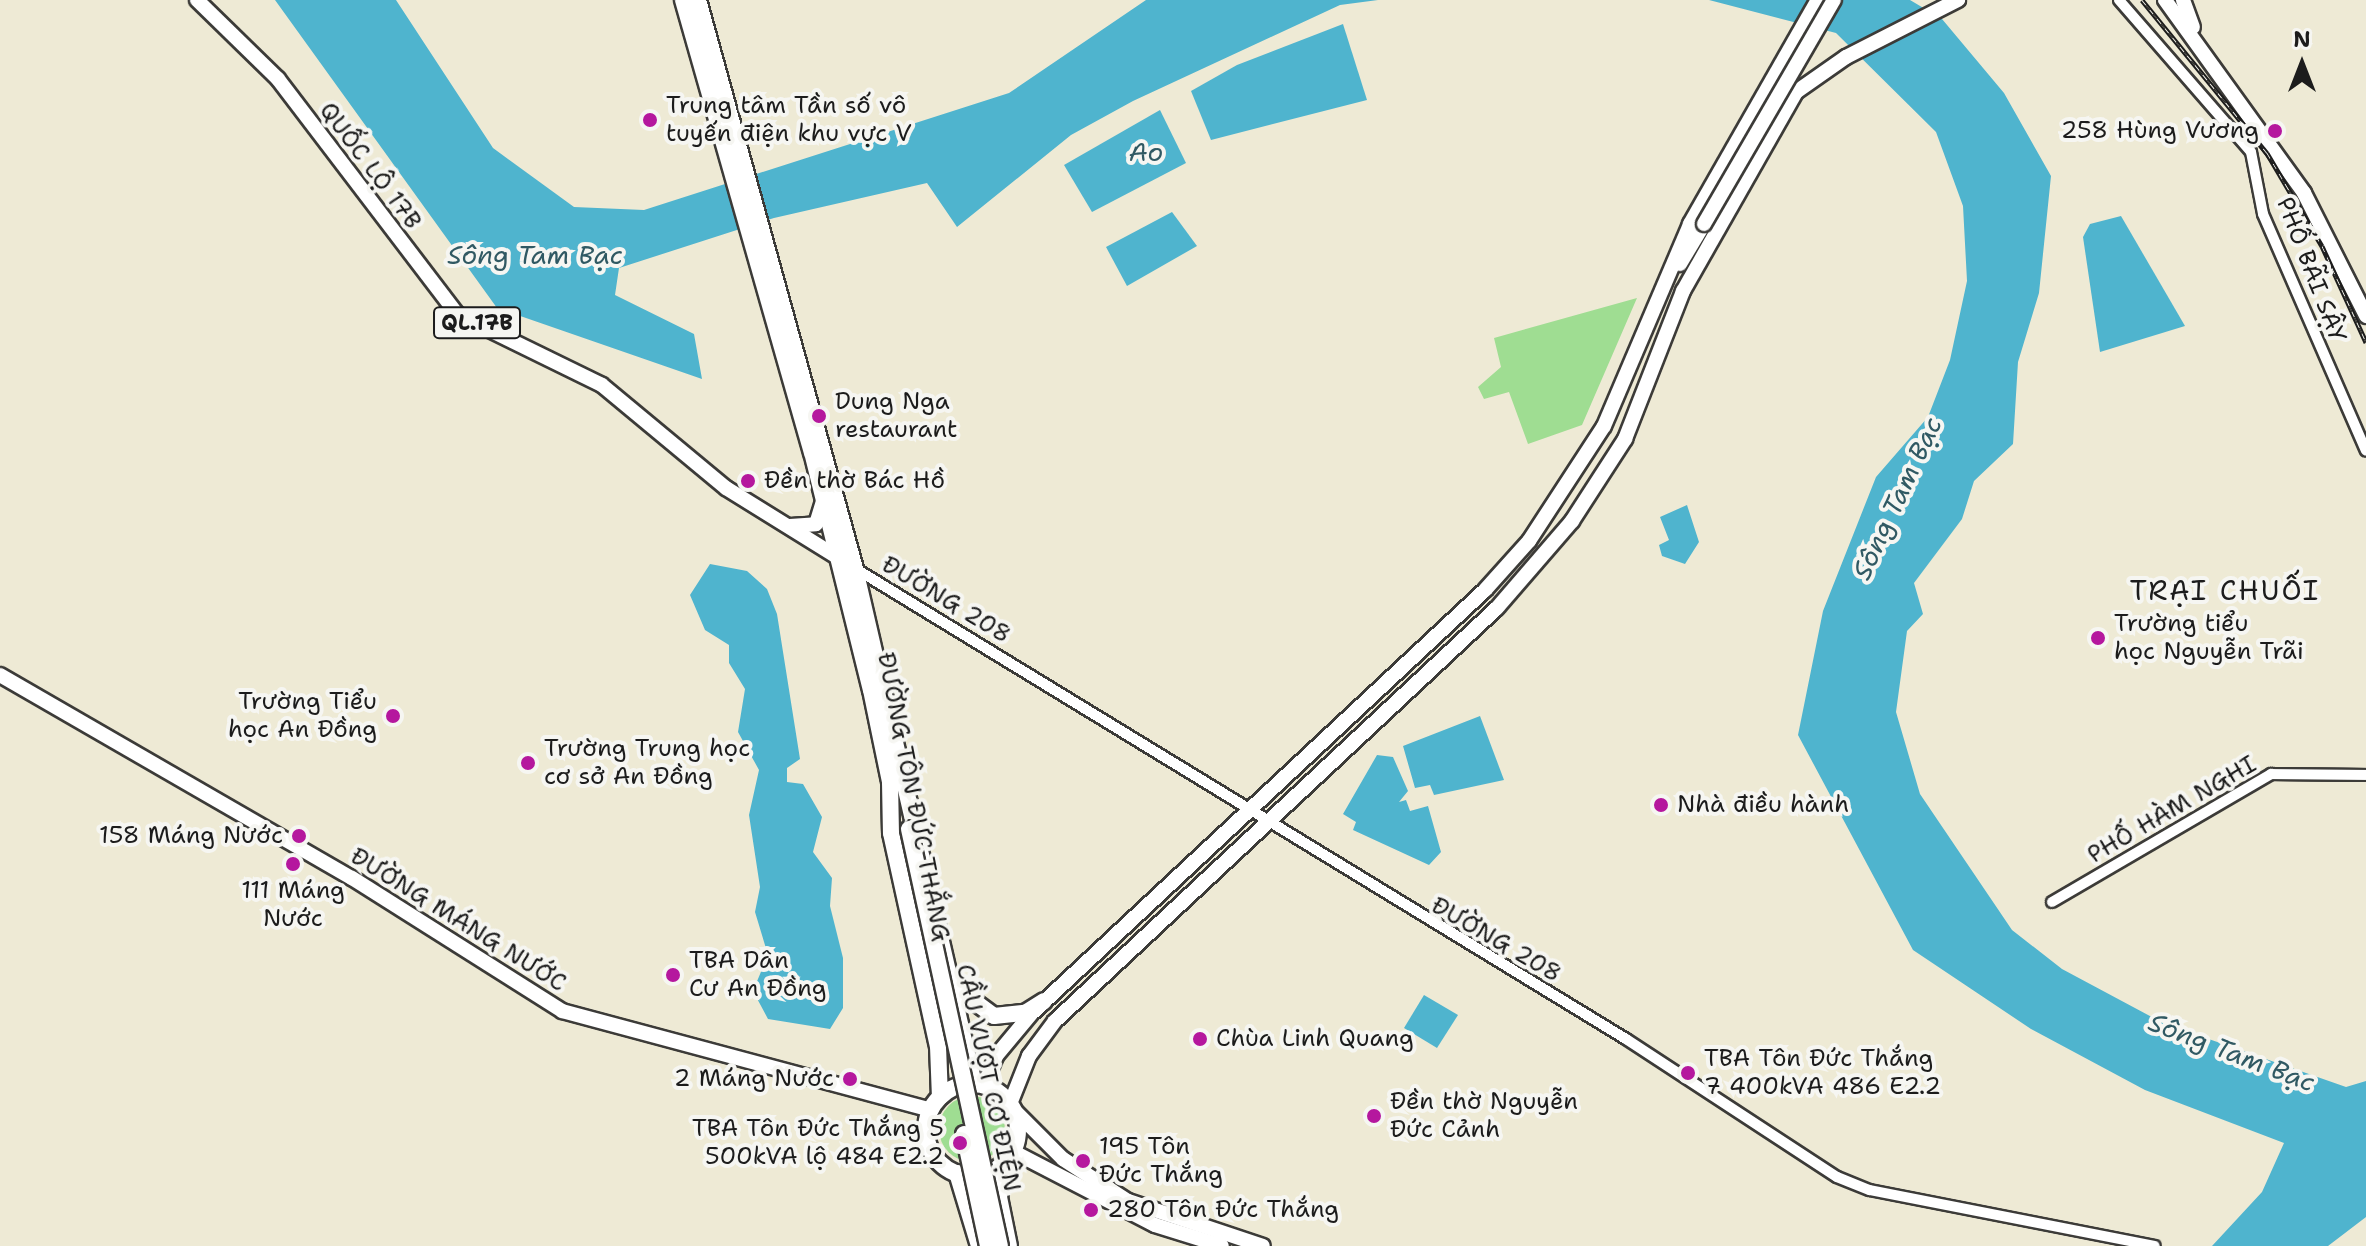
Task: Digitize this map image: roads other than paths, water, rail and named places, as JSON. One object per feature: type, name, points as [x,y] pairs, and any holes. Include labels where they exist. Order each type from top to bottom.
[{"type":"highway","name":"ĐƯỜNG TÔN ĐỨC THẮNG","points":[[683,0],[739,175],[855,569],[896,781],[889,824],[938,1046],[936,1104]]},
{"type":"highway","name":"ĐƯỜNG TÔN ĐỨC THẮNG","points":[[698,0],[739,175]]},
{"type":"highway","name":"ĐƯỜNG TÔN ĐỨC THẮNG","points":[[753,225],[836,556],[979,1085]]},
{"type":"highway","name":"CẦU VƯỢT CƠ ĐIỆN","points":[[896,781],[988,1246]]},
{"type":"highway","name":"CẦU VƯỢT CƠ ĐIỆN","points":[[904,830],[1000,1246]]},
{"type":"highway","points":[[953,981],[972,1006],[994,1016],[1025,1013],[1044,1001]]},
{"type":"highway","points":[[979,1246],[957,1173],[930,1148],[936,1104],[979,1085],[1012,1108],[1008,1157],[999,1197],[1009,1246]]},
{"type":"highway","points":[[957,1173],[979,1175],[1008,1157]]},
{"type":"main road","name":"QUỐC LỘ 17B","points":[[197,0],[278,79],[457,314],[602,385],[726,488],[855,569]]},
{"type":"main road","points":[[979,1085],[996,1056],[1044,1001],[1485,590],[1593,446],[1667,285],[1690,224],[1818,0]]},
{"type":"main road","points":[[1667,285],[1834,0]]},
{"type":"main road","points":[[1683,291],[1796,92],[1846,57],[1958,0]]},
{"type":"main road","points":[[2165,0],[2199,43],[2304,193],[2366,316]]},
{"type":"main road","points":[[2183,0],[2199,43]]},
{"type":"main road","points":[[2190,20],[2195,0]]},
{"type":"main road","points":[[1773,79],[1793,73],[1796,92]]},
{"type":"main road","points":[[1263,1246],[1128,1201],[1063,1159],[1012,1108],[1041,1038],[1087,991],[1497,608],[1572,521],[1613,457],[1683,291],[1704,224]]},
{"type":"main road","points":[[1593,446],[1613,457]]},
{"type":"main road","points":[[789,526],[816,524],[823,501]]},
{"type":"main road","name":"ĐƯỜNG MÁNG NƯỚC","points":[[0,675],[352,878],[562,1011],[936,1104]]},
{"type":"main road","points":[[1073,976],[1073,991],[1087,991]]},
{"type":"main road","points":[[1008,1157],[1155,1225],[1222,1246]]},
{"type":"street","name":"PHỐ BÃI SẬY","points":[[2119,0],[2251,152],[2263,214],[2366,451]]},
{"type":"street","name":"ĐƯỜNG 208","points":[[855,569],[1249,809],[1837,1177],[1870,1190],[2155,1246]]},
{"type":"street","name":"PHỐ HÀM NGHI","points":[[2052,902],[2271,774],[2366,775]]},
{"type":"water","name":"Sông Tam Bạc","points":[[275,0],[396,0],[493,148],[574,207],[644,210],[1009,93],[1146,0],[1378,0],[1340,5],[1133,101],[1071,135],[957,227],[927,183],[774,218],[619,268],[615,295],[694,334],[702,379],[497,308]]},
{"type":"water","name":"Sông Tam Bạc","points":[[1709,0],[1910,0],[1942,19],[2004,93],[2051,176],[2039,293],[2018,362],[2013,444],[1974,481],[1962,519],[1914,583],[1923,614],[1907,631],[1896,712],[1920,794],[2012,930],[2062,969],[2163,1023],[2346,1087],[2366,1081],[2366,1217],[2328,1246],[2212,1246],[2262,1192],[2284,1143],[2145,1090],[2031,1029],[1913,950],[1798,735],[1823,611],[1876,477],[1928,417],[1950,360],[1967,281],[1963,206],[1936,132],[1836,33]]},
{"type":"water","points":[[1343,24],[1367,100],[1211,140],[1191,91],[1237,65]]},
{"type":"water","name":"Ao","points":[[1160,110],[1186,163],[1092,212],[1064,165]]},
{"type":"water","name":"Ao","points":[[1172,212],[1197,246],[1127,286],[1106,247]]},
{"type":"water","points":[[2121,216],[2185,326],[2100,352],[2083,237],[2090,224]]},
{"type":"water","points":[[1687,505],[1699,542],[1685,564],[1662,556],[1659,545],[1669,540],[1660,517]]},
{"type":"water","points":[[710,564],[747,571],[767,589],[777,614],[800,759],[787,768],[787,782],[803,784],[822,817],[813,852],[832,878],[830,906],[843,958],[843,1008],[830,1029],[768,1019],[753,991],[768,955],[755,912],[760,887],[749,815],[759,770],[738,732],[745,689],[729,663],[729,645],[705,630],[690,595]]},
{"type":"water","points":[[1480,716],[1504,780],[1434,795],[1430,785],[1415,788],[1403,746]]},
{"type":"water","points":[[1377,755],[1393,757],[1408,791],[1399,802],[1406,800],[1410,811],[1428,806],[1441,852],[1429,865],[1353,830],[1356,822],[1343,814]]},
{"type":"water","points":[[1424,995],[1458,1015],[1437,1048],[1404,1028]]},
{"type":"railway","points":[[2142,0],[2267,153],[2322,246],[2366,342]]},
{"type":"place","name":"Trung tâm Tần số vô tuyến điện khu vực V","points":[[650,120]]},
{"type":"place","name":"258 Hùng Vương","points":[[2275,131]]},
{"type":"place","name":"Dung Nga restaurant","points":[[819,416]]},
{"type":"place","name":"Đền thờ Bác Hồ","points":[[748,481]]},
{"type":"place","name":"Trường tiểu học Nguyễn Trãi","points":[[2098,638]]},
{"type":"place","name":"Trường Tiểu học An Đồng","points":[[393,716]]},
{"type":"place","name":"Trường Trung học cơ sở An Đồng","points":[[528,763]]},
{"type":"place","name":"Nhà điều hành","points":[[1661,805]]},
{"type":"place","name":"158 Máng Nước","points":[[299,836]]},
{"type":"place","name":"111 Máng Nước","points":[[293,864]]},
{"type":"place","name":"TBA Dân Cư An Đồng","points":[[673,975]]},
{"type":"place","name":"Chùa Linh Quang","points":[[1200,1039]]},
{"type":"place","name":"TBA Tôn Đức Thắng 7 400kVA 486 E2.2","points":[[1688,1073]]},
{"type":"place","name":"2 Máng Nước","points":[[850,1079]]},
{"type":"place","name":"Đền thờ Nguyễn Đức Cảnh","points":[[1374,1116]]},
{"type":"place","name":"TBA Tôn Đức Thắng 5 500kVA lộ 484 E2.2","points":[[960,1143]]},
{"type":"place","name":"195 Tôn Đức Thắng","points":[[1083,1161]]},
{"type":"place","name":"280 Tôn Đức Thắng","points":[[1091,1210]]},
{"type":"district","name":"TRẠI CHUỐI","points":[[2225,590]]}]
